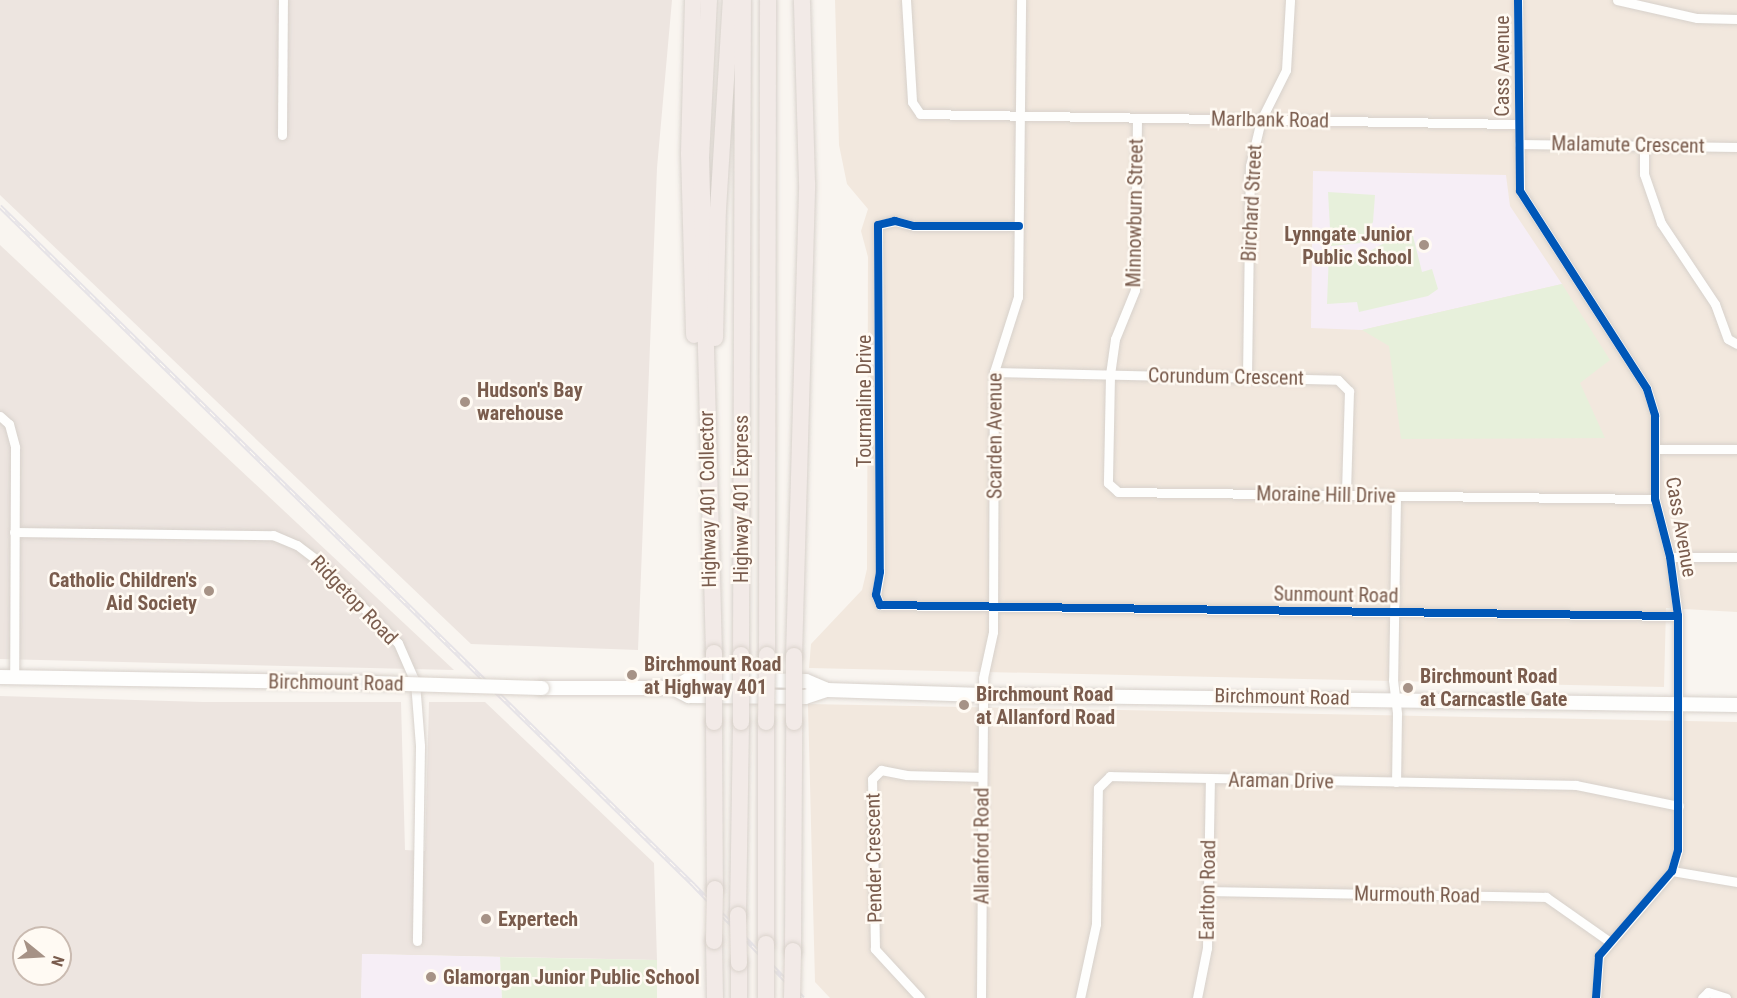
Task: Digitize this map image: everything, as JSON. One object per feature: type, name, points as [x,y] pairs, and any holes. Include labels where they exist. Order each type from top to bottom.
[{"type":"highway","points":[[693,0],[692,291],[710,597]]},
{"type":"highway","name":"Highway 401 Collector","points":[[709,0],[701,157],[710,597],[714,653],[714,998]]},
{"type":"highway","points":[[710,597],[718,210],[731,0]]},
{"type":"highway","name":"Highway 401 Express","points":[[739,998],[743,0]]},
{"type":"highway","name":"Highway 401 Express","points":[[766,998],[768,0]]},
{"type":"highway","points":[[792,998],[794,656],[807,183],[802,0]]},
{"type":"main road","name":"Birchmount Road","points":[[7,677],[542,688],[673,687],[689,680],[806,681],[827,690],[983,695],[1737,705]]},
{"type":"street","points":[[282,135],[283,0]]},
{"type":"street","name":"Marlbank Road","points":[[906,0],[912,102],[920,114],[1518,124]]},
{"type":"street","name":"Scarden Avenue","points":[[983,695],[994,606],[994,372],[1018,297],[1022,117],[1021,0]]},
{"type":"street","name":"Birchard Street","points":[[1247,377],[1250,166],[1261,120],[1286,70],[1290,0]]},
{"type":"street","name":"Cass Avenue","points":[[1518,0],[1518,124],[1522,198],[1647,389],[1655,417],[1656,499],[1670,557],[1678,616],[1679,806],[1672,871]]},
{"type":"street","points":[[1617,0],[1697,18],[1737,19]]},
{"type":"street","name":"Minnowburn Street","points":[[1110,375],[1115,339],[1135,290],[1137,119]]},
{"type":"street","name":"Malamute Crescent","points":[[1519,144],[1737,147]]},
{"type":"street","points":[[1644,146],[1644,174],[1661,223],[1715,304],[1728,339],[1737,344]]},
{"type":"street","name":"Tourmaline Drive","points":[[994,606],[885,607],[877,600],[880,572],[880,259],[876,235],[878,225],[888,222],[1019,226]]},
{"type":"street","name":"Corundum Crescent","points":[[994,372],[1338,380],[1346,384],[1346,495]]},
{"type":"street","name":"Moraine Hill Drive","points":[[1110,375],[1108,483],[1118,492],[1656,499]]},
{"type":"street","points":[[0,416],[9,424],[15,447],[14,532],[7,677]]},
{"type":"street","points":[[1655,449],[1737,449]]},
{"type":"street","points":[[1396,496],[1394,612],[1396,782]]},
{"type":"street","name":"Ridgetop Road","points":[[14,532],[273,536],[297,545],[317,560],[398,643],[415,682],[420,746],[417,941]]},
{"type":"street","points":[[1670,557],[1737,557]]},
{"type":"street","name":"Sunmount Road","points":[[994,606],[1678,616]]},
{"type":"street","name":"Allanford Road","points":[[981,998],[983,695]]},
{"type":"street","name":"Pender Crescent","points":[[921,998],[875,949],[872,779],[881,770],[907,775],[982,777]]},
{"type":"street","name":"Araman Drive","points":[[1080,998],[1096,924],[1100,782],[1110,776],[1210,780],[1576,785],[1679,806]]},
{"type":"street","name":"Earlton Road","points":[[1197,998],[1207,948],[1210,780]]},
{"type":"street","points":[[1596,998],[1599,956],[1672,871],[1737,882]]},
{"type":"street","name":"Murmouth Road","points":[[1209,891],[1546,897],[1610,942]]},
{"type":"street","points":[[1702,998],[1708,992],[1726,998]]},
{"type":"shaded area","points":[[0,0],[672,0],[657,168],[638,650],[471,644],[0,195]]},
{"type":"shaded area","points":[[835,0],[1737,0],[1737,612],[1666,608],[1664,687],[809,668],[811,644],[862,590],[867,569],[868,257],[861,231],[868,209],[847,184],[839,145]]},
{"type":"shaded area","name":"Lynngate Junior Public School","points":[[1313,171],[1506,175],[1510,206],[1562,284],[1362,330],[1311,328]]},
{"type":"shaded area","points":[[0,245],[454,670],[0,659]]},
{"type":"shaded area","points":[[0,696],[203,702],[401,702],[405,850],[425,851],[429,702],[485,702],[654,863],[657,960],[363,954],[361,998],[0,998]]},
{"type":"shaded area","points":[[808,704],[1737,722],[1737,998],[830,998],[815,982]]},
{"type":"shaded area","name":"Glamorgan Junior Public School","points":[[362,954],[500,957],[502,998],[361,998]]},
{"type":"green space","points":[[1328,192],[1375,195],[1373,222],[1360,243],[1331,246]]},
{"type":"green space","points":[[1413,236],[1422,272],[1432,269],[1438,289],[1428,296],[1359,312],[1357,302],[1327,304],[1329,252],[1348,254],[1362,261],[1365,254],[1393,238]]},
{"type":"green space","points":[[1562,284],[1610,360],[1580,383],[1605,438],[1401,439],[1389,346],[1362,330]]},
{"type":"green space","points":[[500,957],[657,960],[657,998],[502,998]]},
{"type":"railway","points":[[0,206],[694,885],[803,998]]},
{"type":"cycle path","points":[[1518,0],[1520,191],[1647,389],[1655,416],[1655,499],[1670,557],[1678,616],[1678,850],[1672,871],[1599,956],[1596,998]]},
{"type":"cycle path","points":[[1019,226],[914,226],[895,221],[878,225],[880,572],[876,595],[880,605],[1678,616]]},
{"type":"place","name":"Lynngate Junior Public School","points":[[1424,245]]},
{"type":"place","name":"Hudson's Bay warehouse","points":[[465,402]]},
{"type":"place","name":"Catholic Children's Aid Society","points":[[209,591]]},
{"type":"place","name":"Birchmount Road at Highway 401","points":[[632,675]]},
{"type":"place","name":"Birchmount Road at Carncastle Gate","points":[[1408,688]]},
{"type":"place","name":"Birchmount Road at Allanford Road","points":[[964,705]]},
{"type":"place","name":"Expertech","points":[[486,919]]},
{"type":"place","name":"Glamorgan Junior Public School","points":[[431,977]]}]
